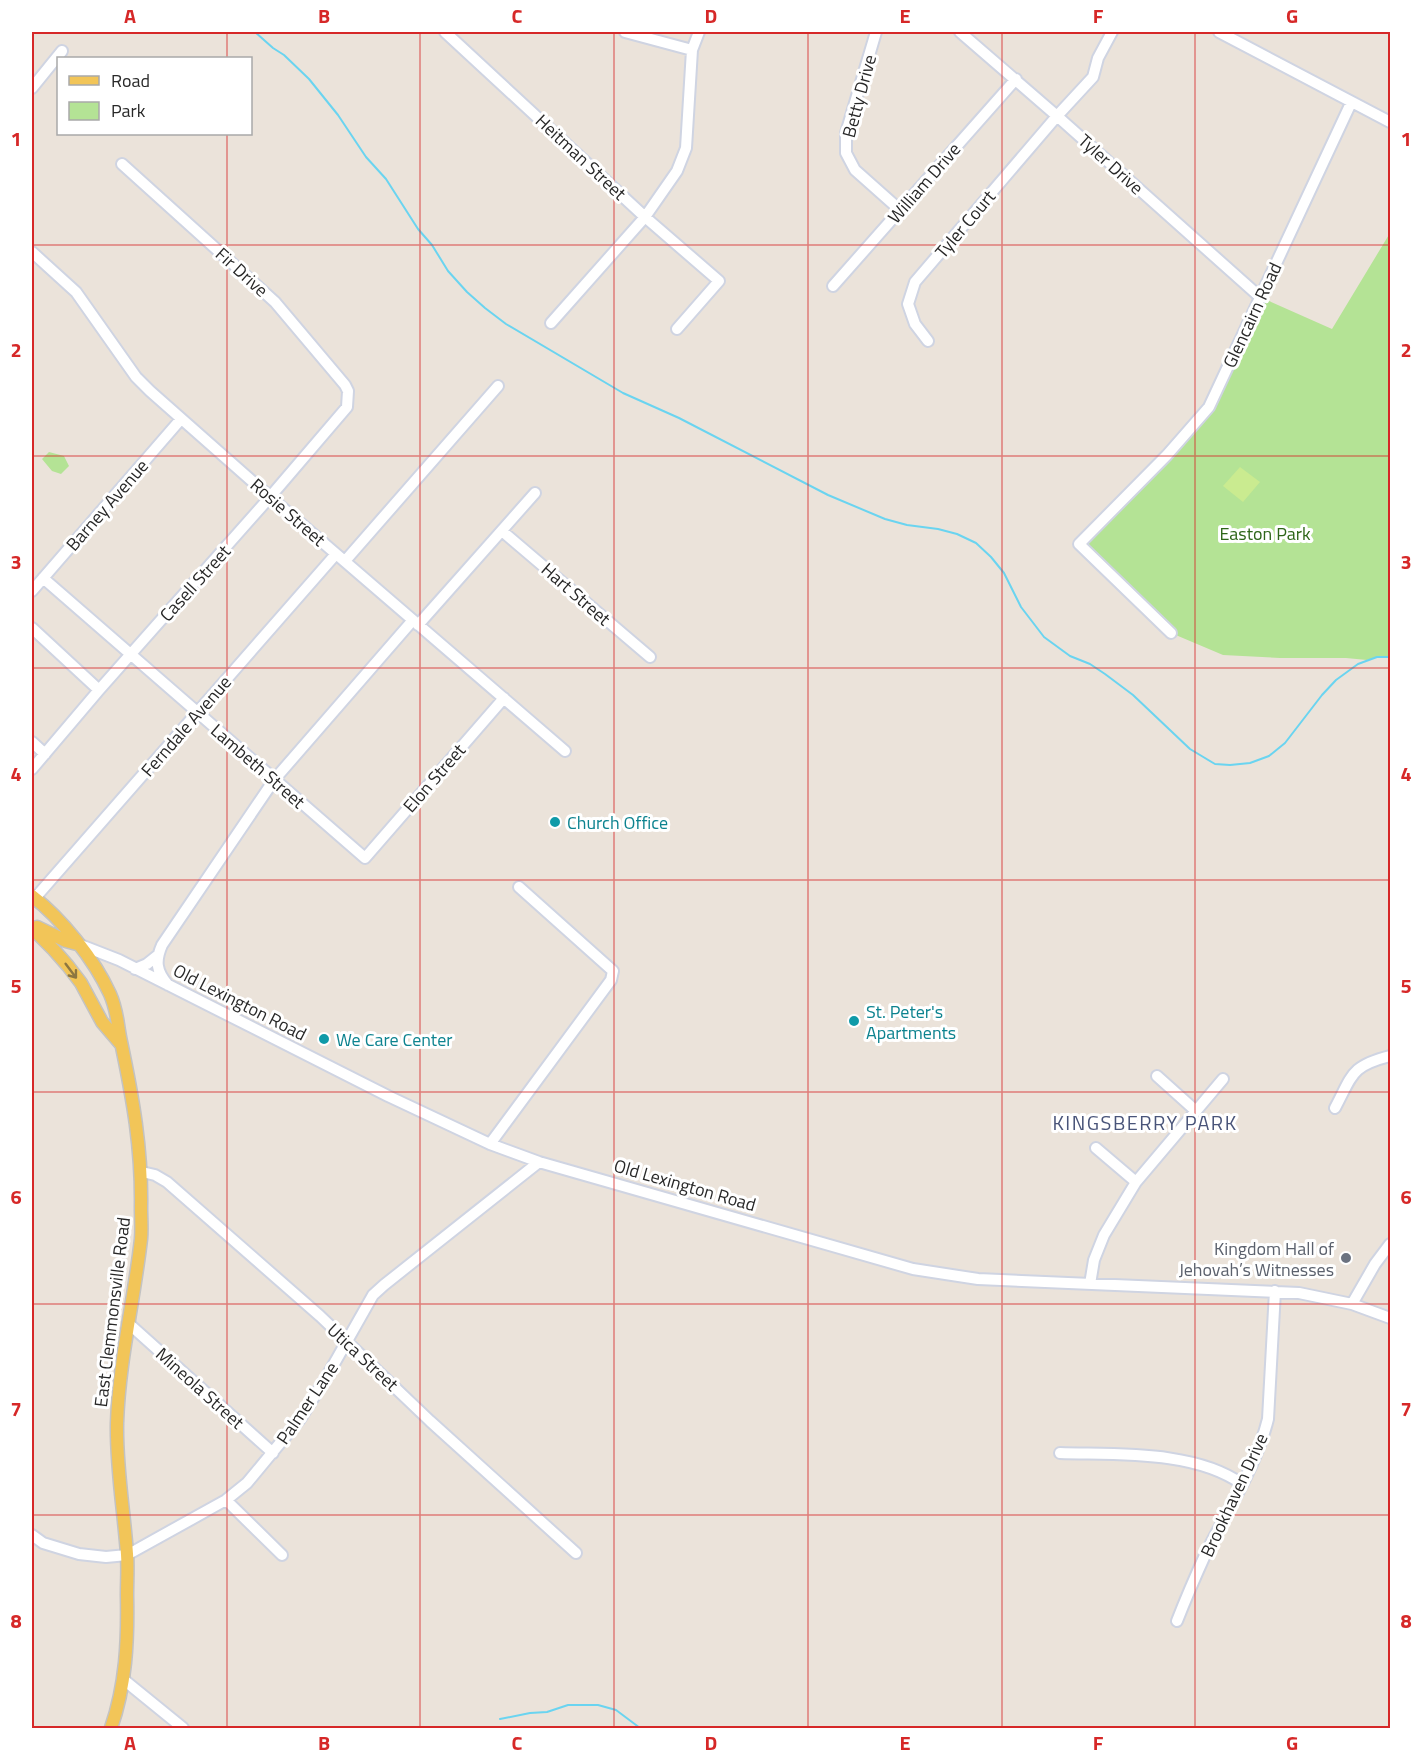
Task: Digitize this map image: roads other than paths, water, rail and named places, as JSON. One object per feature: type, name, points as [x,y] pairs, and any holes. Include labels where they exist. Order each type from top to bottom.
[{"type":"main road","name":"Old Lexington Road","points":[[33,897],[77,944]]},
{"type":"main road","points":[[32,926],[77,944]]},
{"type":"main road","name":"East Clemmonsville Road","points":[[32,926],[81,983],[102,1022],[121,1044]]},
{"type":"main road","name":"East Clemmonsville Road","points":[[77,944],[95,967],[117,1011],[121,1044],[135,1107],[142,1172],[141,1238],[120,1377],[117,1425],[127,1555],[128,1634],[124,1680],[111,1728]]},
{"type":"street","points":[[625,32],[692,50]]},
{"type":"street","points":[[551,323],[645,217],[677,171],[686,148],[692,50],[699,32]]},
{"type":"street","name":"Betty Drive","points":[[876,32],[846,133],[846,153],[855,170],[900,210]]},
{"type":"street","name":"Tyler Drive","points":[[960,32],[1016,79],[1260,297]]},
{"type":"street","name":"Tyler Court","points":[[928,341],[915,324],[908,303],[915,282],[1093,77],[1098,58],[1112,32]]},
{"type":"street","points":[[1219,32],[1390,122]]},
{"type":"street","name":"Heitman Street","points":[[450,33],[645,217],[719,281],[677,329]]},
{"type":"street","points":[[57,57],[62,51]]},
{"type":"street","points":[[32,88],[57,57]]},
{"type":"street","name":"William Drive","points":[[834,286],[1016,79]]},
{"type":"street","name":"Glencairn Road","points":[[1171,633],[1079,544],[1167,455],[1209,407],[1351,103]]},
{"type":"street","name":"Fir Drive","points":[[122,164],[275,302],[345,385],[348,392]]},
{"type":"street","name":"Rosie Street","points":[[32,252],[76,292],[136,377],[270,497],[565,751]]},
{"type":"street","name":"Ferndale Avenue","points":[[33,897],[197,713],[498,386]]},
{"type":"street","name":"Casell Street","points":[[32,769],[347,407],[348,392]]},
{"type":"street","name":"Barney Avenue","points":[[32,591],[181,418]]},
{"type":"street","points":[[168,986],[161,977],[158,967],[157,956],[162,945],[274,780],[535,493]]},
{"type":"street","name":"Hart Street","points":[[502,531],[650,657]]},
{"type":"street","name":"Lambeth Street","points":[[43,578],[364,858]]},
{"type":"street","points":[[32,628],[99,690]]},
{"type":"street","name":"Elon Street","points":[[364,858],[504,698]]},
{"type":"street","points":[[32,742],[45,754]]},
{"type":"street","points":[[490,1144],[611,980],[613,971],[519,887]]},
{"type":"street","name":"Old Lexington Road","points":[[77,944],[118,960],[388,1096],[490,1144],[539,1162],[913,1269],[978,1279],[1275,1291],[1352,1304],[1390,1318]]},
{"type":"street","points":[[135,969],[157,956]]},
{"type":"street","points":[[1335,1108],[1355,1071],[1370,1061],[1390,1056]]},
{"type":"street","points":[[1157,1076],[1196,1112]]},
{"type":"street","points":[[1090,1284],[1094,1260],[1104,1235],[1136,1182],[1223,1080]]},
{"type":"street","points":[[1096,1148],[1136,1182]]},
{"type":"street","name":"Palmer Lane","points":[[32,1535],[43,1543],[79,1554],[106,1557],[127,1555],[226,1500],[247,1483],[300,1419],[373,1295],[539,1162]]},
{"type":"street","name":"Utica Street","points":[[142,1172],[155,1175],[167,1182],[346,1341],[430,1421],[576,1553]]},
{"type":"street","points":[[1352,1304],[1390,1245]]},
{"type":"street","name":"Brookhaven Drive","points":[[1176,1621],[1206,1554],[1263,1439],[1268,1419],[1275,1291]]},
{"type":"street","name":"Mineola Street","points":[[128,1323],[273,1453]]},
{"type":"street","points":[[1060,1453],[1131,1455],[1172,1460],[1224,1472],[1242,1485]]},
{"type":"street","points":[[226,1500],[282,1555]]},
{"type":"street","points":[[124,1680],[183,1728]]},
{"type":"waterway","points":[[255,32],[309,79],[338,115],[366,157],[386,179],[448,271],[485,308],[506,324],[623,393],[679,418],[828,495],[885,519],[957,534],[976,543],[1004,573],[1021,607],[1044,637],[1070,656],[1090,664],[1105,674],[1133,695],[1190,749],[1215,764],[1250,763],[1269,756],[1285,743],[1336,680],[1358,664],[1377,657],[1390,657]]},
{"type":"waterway","points":[[500,1719],[547,1712],[568,1705],[598,1705],[616,1710],[640,1728]]},
{"type":"place","name":"Church Office","points":[[555,822]]},
{"type":"place","name":"St. Peter's Apartments","points":[[854,1021]]},
{"type":"place","name":"We Care Center","points":[[324,1039]]},
{"type":"place","name":"Kingdom Hall of Jehovah’s Witnesses","points":[[1346,1258]]},
{"type":"district","name":"KINGSBERRY PARK","points":[[1145,1122]]},
{"type":"park label","name":"Easton Park","points":[[1265,533]]}]
